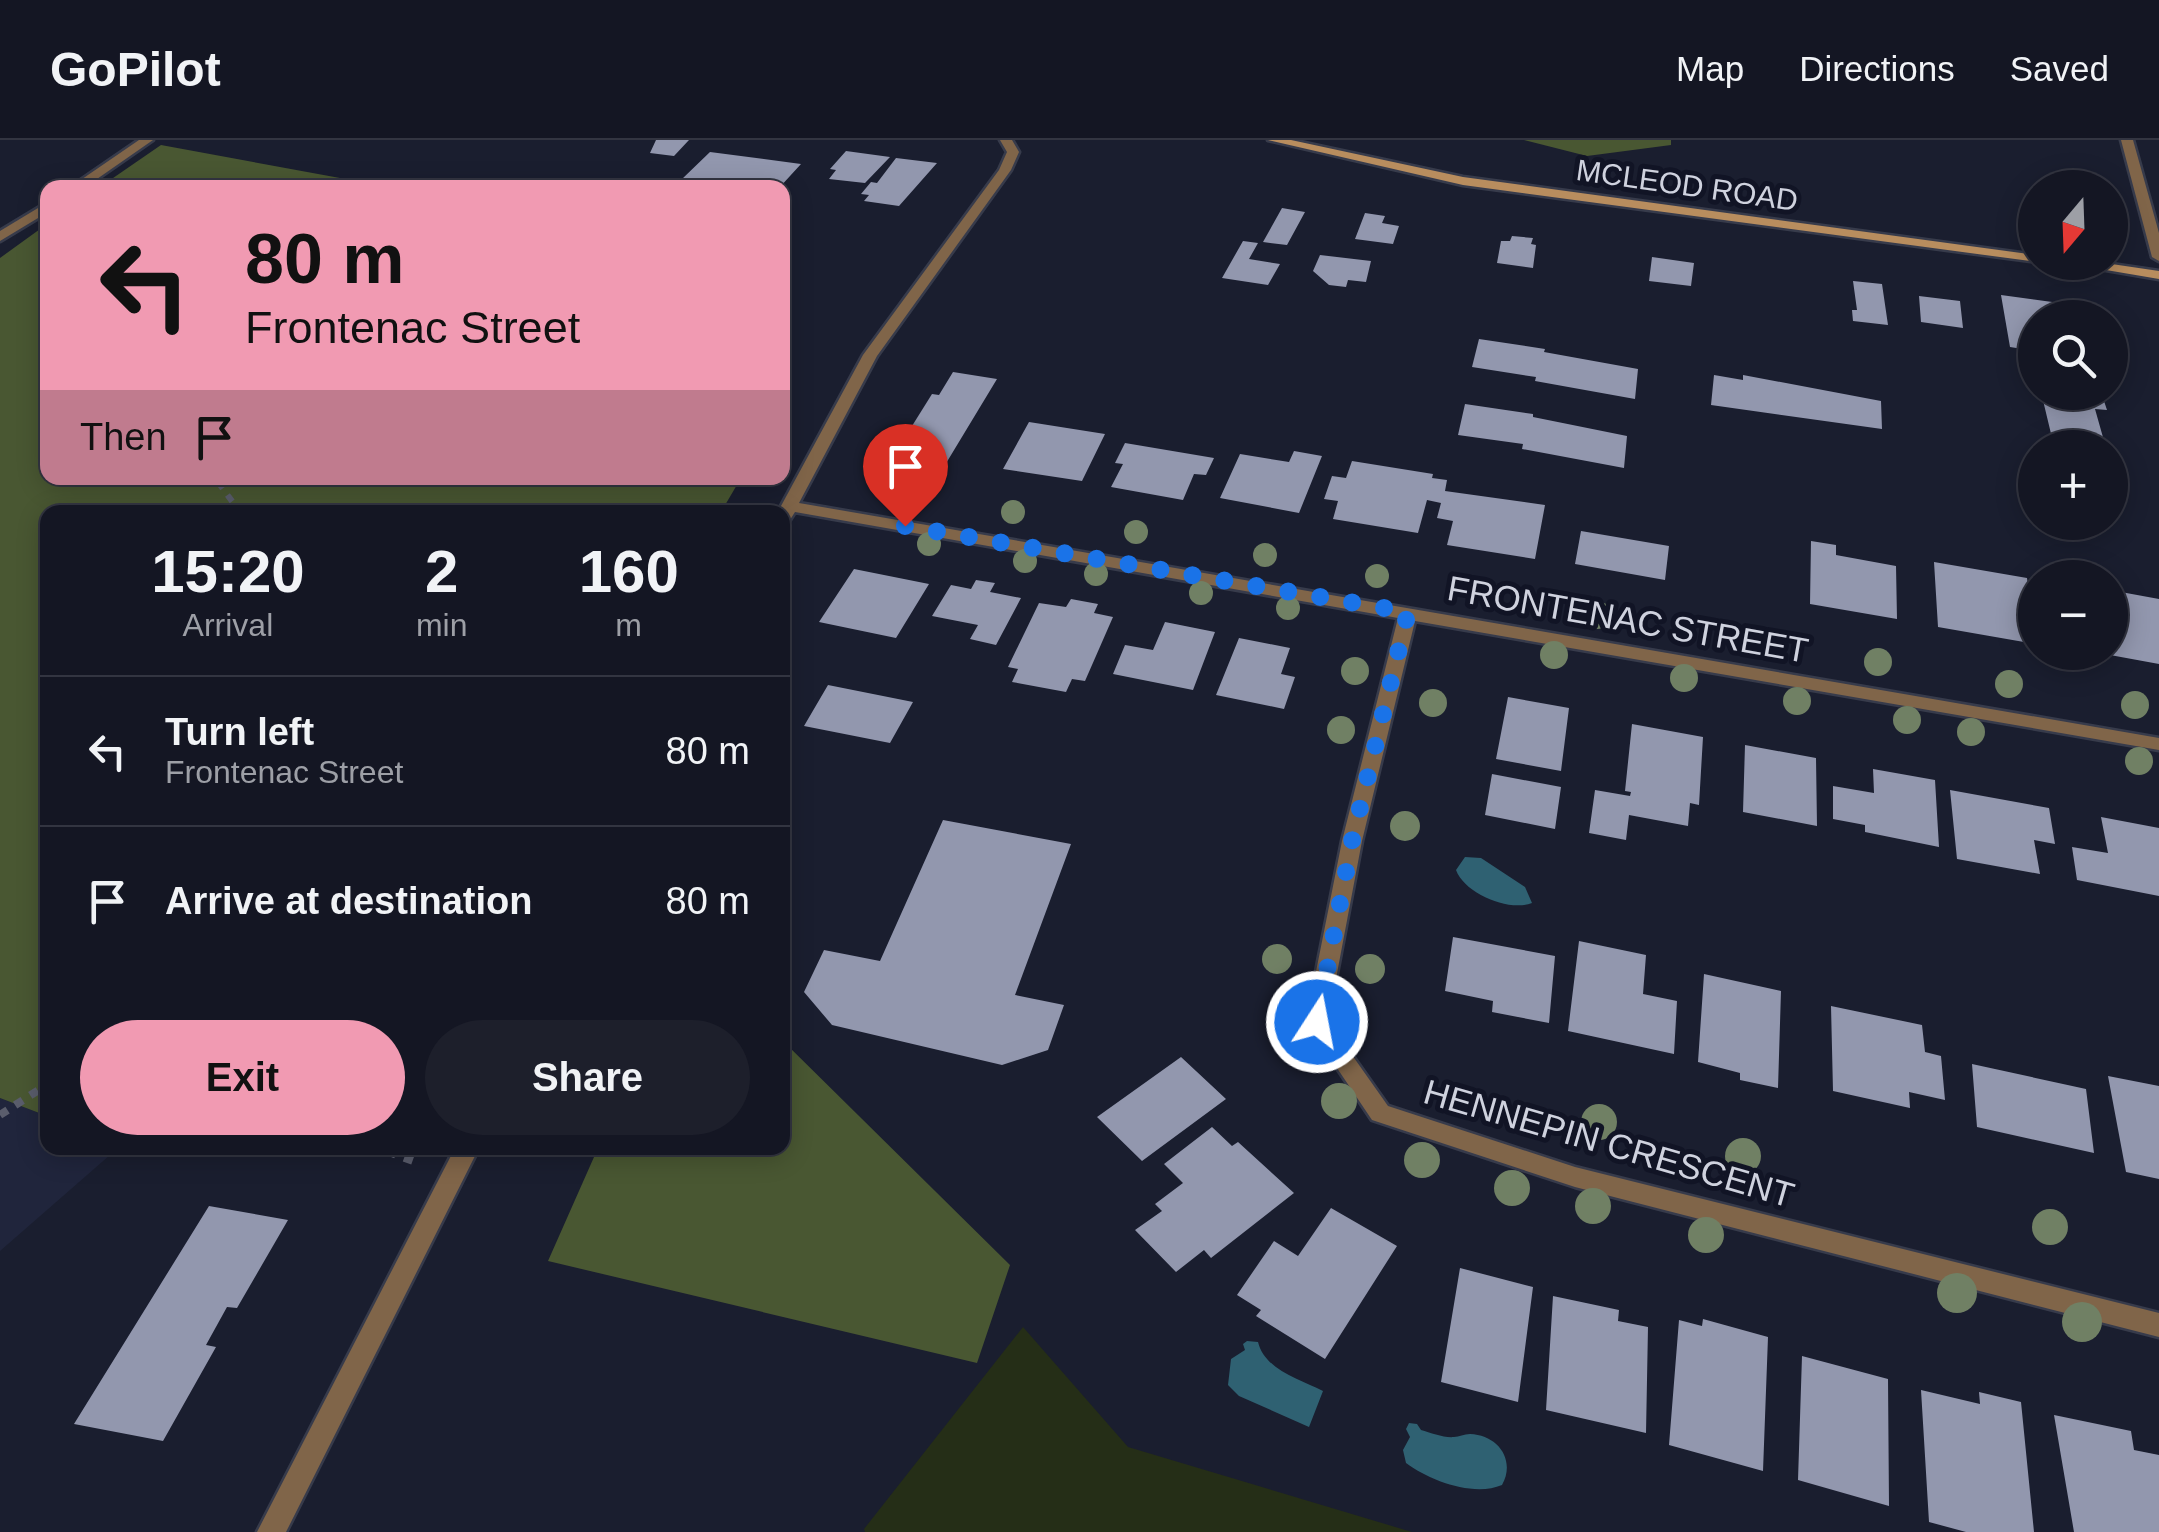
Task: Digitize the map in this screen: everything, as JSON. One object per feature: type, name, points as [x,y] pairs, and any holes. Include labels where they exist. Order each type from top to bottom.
[{"type":"main road","name":"MCLEOD ROAD","points":[[1274,140],[1462,181],[2018,256]]},
{"type":"main road","points":[[2128,271],[2159,275]]},
{"type":"street","points":[[87,180],[147,140]]},
{"type":"street","points":[[790,505],[870,355],[1005,170],[1013,152],[1006,140]]},
{"type":"street","points":[[2127,140],[2159,257]]},
{"type":"street","points":[[0,237],[40,211]]},
{"type":"street","name":"FRONTENAC STREET","points":[[790,514],[1408,612],[1731,673],[2159,744]]},
{"type":"street","name":"HENNEPIN CRESCENT","points":[[1408,612],[1352,841],[1317,1022],[1380,1112],[1575,1177],[2159,1325]]},
{"type":"street","points":[[271,1532],[463,1155]]},
{"type":"path","points":[[0,1115],[40,1089]]},
{"type":"shaded area","points":[[1465,857],[1481,858],[1525,887],[1532,903],[1500,903],[1468,887],[1456,870]]},
{"type":"shaded area","points":[[0,1098],[40,1113],[40,1155],[110,1155],[0,1251]]},
{"type":"shaded area","points":[[1258,1342],[1268,1360],[1284,1373],[1323,1391],[1309,1427],[1239,1396],[1228,1385],[1231,1359],[1245,1350],[1243,1344]]},
{"type":"shaded area","points":[[1409,1423],[1442,1436],[1470,1434],[1489,1439],[1505,1458],[1502,1485],[1466,1488],[1416,1470],[1406,1463],[1403,1450],[1410,1437],[1406,1429]]},
{"type":"green space","points":[[1524,140],[1671,140],[1671,145],[1587,156]]},
{"type":"green space","points":[[161,145],[351,180],[110,180]]},
{"type":"green space","points":[[40,229],[40,485],[737,485],[725,505],[40,505],[40,1113],[0,1098],[0,258]]},
{"type":"green space","points":[[790,1048],[1010,1265],[977,1363],[548,1261],[595,1155],[790,1155]]},
{"type":"green space","points":[[1023,1327],[1128,1447],[1412,1532],[865,1532]]},
{"type":"building","points":[[656,140],[689,140],[674,156],[650,153]]},
{"type":"building","points":[[846,151],[890,157],[865,183],[829,179],[836,170],[830,169]]},
{"type":"building","points":[[710,152],[801,164],[786,180],[682,179]]},
{"type":"building","points":[[896,158],[937,163],[899,206],[864,201],[869,195],[861,194],[871,182],[877,183]]},
{"type":"building","points":[[1282,208],[1305,212],[1287,245],[1263,242]]},
{"type":"building","points":[[1365,213],[1385,216],[1382,223],[1399,226],[1393,244],[1355,239]]},
{"type":"building","points":[[1512,236],[1533,238],[1533,268],[1497,263],[1501,241],[1510,241]]},
{"type":"building","points":[[1243,241],[1258,243],[1249,259],[1280,264],[1268,285],[1222,278]]},
{"type":"building","points":[[1320,255],[1371,261],[1366,282],[1348,280],[1346,287],[1329,285],[1313,271]]},
{"type":"building","points":[[1652,257],[1694,263],[1691,286],[1649,281]]},
{"type":"building","points":[[1853,281],[1882,284],[1888,325],[1853,321],[1852,310],[1857,310]]},
{"type":"building","points":[[2001,295],[2038,300],[2018,300],[2018,348],[2010,347]]},
{"type":"building","points":[[1919,296],[1960,301],[1963,328],[1921,322]]},
{"type":"building","points":[[1479,339],[1638,369],[1635,399],[1472,367]]},
{"type":"building","points":[[953,372],[997,379],[945,465],[903,458],[917,436],[907,434],[932,394],[939,395]]},
{"type":"building","points":[[1714,375],[1743,380],[1743,375],[1881,401],[1882,429],[1711,405]]},
{"type":"building","points":[[1465,404],[1533,414],[1627,436],[1624,468],[1522,449],[1523,444],[1458,435]]},
{"type":"building","points":[[2045,410],[2095,410],[2101,430],[2050,430]]},
{"type":"building","points":[[1029,422],[1105,434],[1082,481],[1003,469]]},
{"type":"building","points":[[1125,443],[1214,458],[1206,475],[1194,474],[1183,500],[1111,487],[1123,464],[1115,463]]},
{"type":"building","points":[[1294,451],[1322,456],[1299,513],[1220,498],[1240,454],[1289,462]]},
{"type":"building","points":[[1352,461],[1433,474],[1432,478],[1447,480],[1445,491],[1545,505],[1535,559],[1447,545],[1453,521],[1437,518],[1441,503],[1427,500],[1418,533],[1333,519],[1338,501],[1324,499],[1332,476],[1346,478]]},
{"type":"building","points":[[1581,531],[1669,546],[1665,580],[1575,564]]},
{"type":"building","points":[[1811,541],[1836,545],[1836,555],[1896,566],[1897,619],[1810,604]]},
{"type":"building","points":[[1934,562],[2018,576],[2018,641],[1938,627]]},
{"type":"building","points":[[854,569],[929,584],[896,638],[819,622]]},
{"type":"building","points":[[976,580],[995,583],[990,592],[1021,598],[996,645],[970,639],[978,625],[932,616],[951,585],[971,589]]},
{"type":"building","points":[[2128,593],[2159,599],[2159,664],[2128,658]]},
{"type":"building","points":[[1071,599],[1098,604],[1094,613],[1113,617],[1085,681],[1072,679],[1066,692],[1012,682],[1018,669],[1008,667],[1039,603],[1066,607]]},
{"type":"building","points":[[1165,622],[1215,632],[1193,690],[1113,674],[1125,645],[1153,650]]},
{"type":"building","points":[[1239,638],[1290,648],[1281,674],[1295,677],[1284,709],[1216,695]]},
{"type":"building","points":[[828,685],[913,702],[890,743],[804,726]]},
{"type":"building","points":[[1508,697],[1569,708],[1561,771],[1496,759]]},
{"type":"building","points":[[1632,724],[1703,737],[1699,805],[1690,803],[1688,826],[1629,815],[1626,840],[1589,833],[1595,790],[1630,796],[1631,792],[1625,791]]},
{"type":"building","points":[[1745,745],[1816,758],[1817,826],[1743,812]]},
{"type":"building","points":[[1873,769],[1935,780],[1939,847],[1865,832],[1865,825],[1833,819],[1833,786],[1874,793]]},
{"type":"building","points":[[1492,774],[1561,787],[1555,829],[1485,815]]},
{"type":"building","points":[[1950,790],[2049,808],[2055,844],[2034,840],[2040,874],[1957,859]]},
{"type":"building","points":[[2101,817],[2159,828],[2159,896],[2077,880],[2072,847],[2108,853]]},
{"type":"building","points":[[943,820],[1071,844],[1015,995],[1064,1005],[1048,1050],[1002,1065],[832,1025],[804,992],[824,950],[880,961]]},
{"type":"building","points":[[1453,937],[1555,956],[1549,1023],[1492,1012],[1493,1001],[1445,991]]},
{"type":"building","points":[[1579,941],[1646,955],[1643,994],[1677,1001],[1674,1054],[1568,1031]]},
{"type":"building","points":[[1704,974],[1781,991],[1778,1088],[1740,1080],[1740,1073],[1698,1062]]},
{"type":"building","points":[[1831,1006],[1922,1025],[1925,1052],[1941,1056],[1945,1100],[1909,1092],[1910,1108],[1833,1091]]},
{"type":"building","points":[[1181,1057],[1226,1099],[1142,1161],[1097,1117]]},
{"type":"building","points":[[1972,1064],[2086,1089],[2094,1153],[1977,1127]]},
{"type":"building","points":[[2108,1076],[2159,1086],[2159,1179],[2126,1172]]},
{"type":"building","points":[[1212,1127],[1232,1146],[1238,1142],[1294,1193],[1211,1258],[1204,1250],[1176,1272],[1135,1230],[1162,1211],[1155,1204],[1183,1183],[1164,1164]]},
{"type":"building","points":[[209,1206],[288,1220],[237,1308],[227,1307],[206,1345],[216,1347],[163,1441],[74,1424]]},
{"type":"building","points":[[1331,1208],[1397,1246],[1325,1359],[1256,1316],[1261,1310],[1237,1295],[1274,1241],[1298,1256]]},
{"type":"building","points":[[1460,1268],[1533,1287],[1518,1402],[1441,1382]]},
{"type":"building","points":[[1553,1296],[1619,1310],[1618,1321],[1648,1327],[1646,1433],[1546,1410]]},
{"type":"building","points":[[1703,1319],[1768,1337],[1763,1471],[1669,1445],[1679,1320],[1702,1326]]},
{"type":"building","points":[[1802,1356],[1888,1379],[1889,1506],[1798,1480]]},
{"type":"building","points":[[1921,1390],[1980,1404],[1979,1392],[2021,1402],[2034,1532],[1966,1532],[1929,1522]]},
{"type":"building","points":[[2054,1415],[2131,1431],[2134,1450],[2159,1455],[2159,1532],[2074,1532]]},
{"type":"route","points":[[905,526],[1408,612],[1352,841],[1317,1022]]}]
